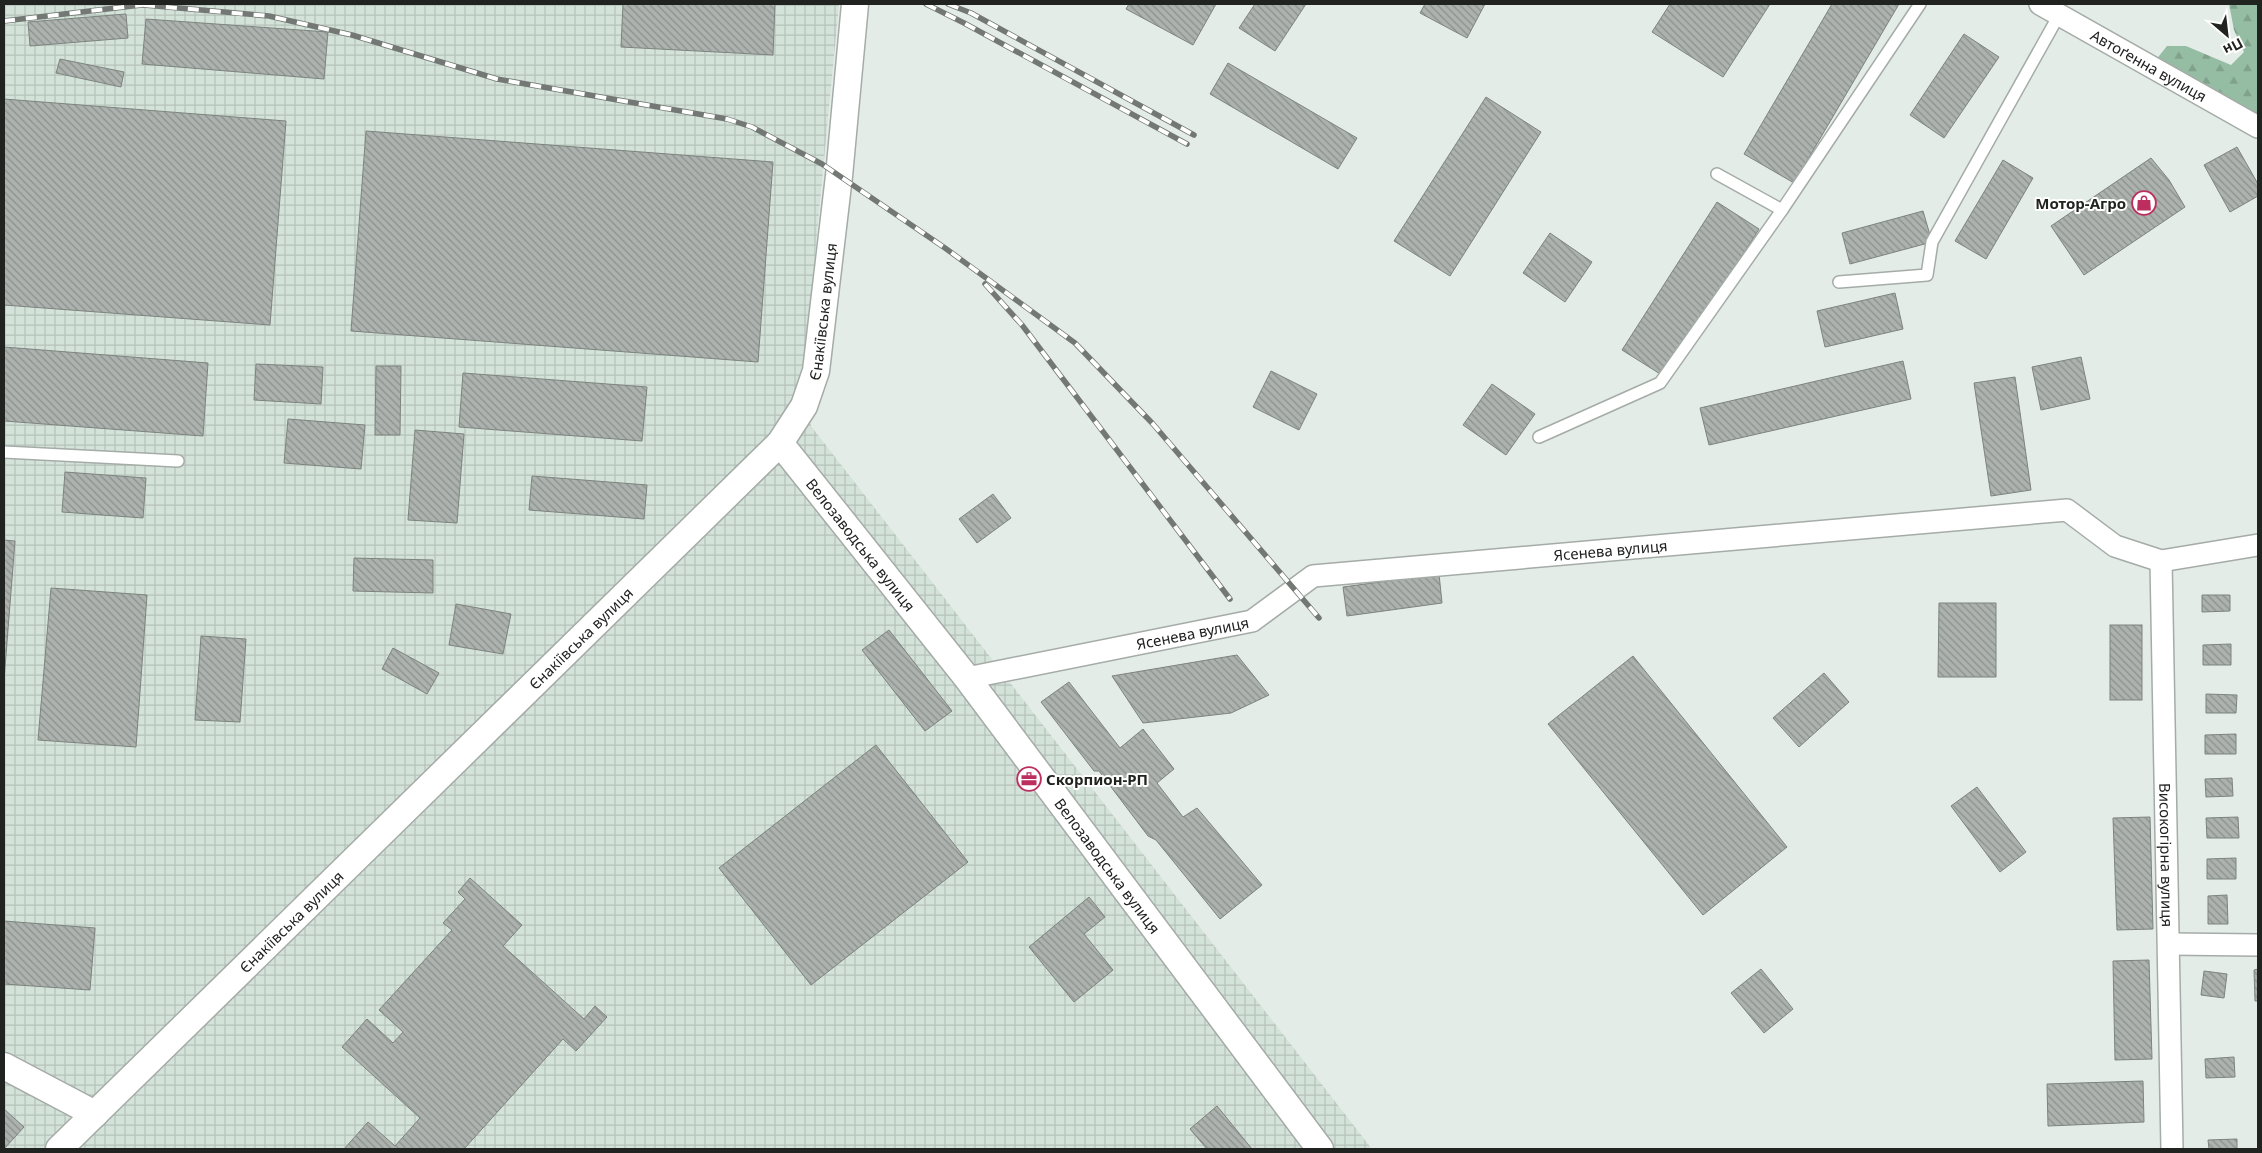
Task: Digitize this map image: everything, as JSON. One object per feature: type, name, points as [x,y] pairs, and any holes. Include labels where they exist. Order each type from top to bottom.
[{"type":"street","name":"Єнакіївська вулиця","points":[[59,1149],[780,443],[804,406],[816,370],[839,176],[855,4]]},
{"type":"street","name":"Автоґенна вулиця","points":[[2040,4],[2258,127]]},
{"type":"street","name":"Велозаводська вулиця","points":[[780,443],[967,678],[1320,1149]]},
{"type":"street","name":"Ясенева вулиця","points":[[967,678],[1252,621],[1313,576],[2067,510],[2115,546],[2161,561],[2258,544]]},
{"type":"street","name":"Високогірна вулиця","points":[[2161,561],[2172,1149]]},
{"type":"street","points":[[2169,944],[2258,945]]},
{"type":"street","points":[[4,1066],[95,1114]]},
{"type":"lane","points":[[1539,437],[1660,383],[1782,210],[1920,4]]},
{"type":"lane","points":[[1839,282],[1927,275],[1932,242],[2059,15]]},
{"type":"lane","points":[[1718,174],[1782,210]]},
{"type":"lane","points":[[4,452],[178,461]]},
{"type":"shaded area","points":[[4,4],[839,4],[807,338],[811,426],[1372,1149],[4,1149]]},
{"type":"green space","points":[[2229,4],[2258,4],[2258,127],[2155,61],[2167,46],[2186,46],[2231,65],[2244,52],[2234,30]]},
{"type":"building","points":[[623,4],[775,4],[773,55],[621,47]]},
{"type":"building","points":[[1129,4],[1216,4],[1193,45],[1126,9]]},
{"type":"building","points":[[1255,4],[1306,4],[1275,51],[1239,28]]},
{"type":"building","points":[[1425,4],[1485,4],[1467,38],[1420,13]]},
{"type":"building","points":[[1670,4],[1770,4],[1723,77],[1652,32]]},
{"type":"building","points":[[1832,4],[1899,4],[1794,183],[1744,154]]},
{"type":"building","points":[[126,14],[128,38],[30,46],[28,22]]},
{"type":"building","points":[[146,19],[328,32],[324,79],[142,64]]},
{"type":"building","points":[[1964,34],[1999,57],[1944,138],[1910,115]]},
{"type":"building","points":[[60,59],[124,72],[121,87],[56,73]]},
{"type":"building","points":[[1228,63],[1357,138],[1338,169],[1210,94]]},
{"type":"building","points":[[1486,97],[1541,132],[1450,276],[1394,241]]},
{"type":"building","points":[[4,99],[286,121],[270,325],[4,305]]},
{"type":"building","points":[[366,131],[773,162],[758,362],[351,331]]},
{"type":"building","points":[[2237,147],[2258,184],[2258,196],[2230,212],[2204,165]]},
{"type":"building","points":[[2151,158],[2169,180],[2185,207],[2084,275],[2051,226]]},
{"type":"building","points":[[2003,160],[2033,178],[1986,259],[1955,241]]},
{"type":"building","points":[[1717,202],[1759,229],[1665,377],[1622,350]]},
{"type":"building","points":[[1923,211],[1932,242],[1850,264],[1842,233]]},
{"type":"building","points":[[1550,233],[1592,262],[1565,302],[1523,273]]},
{"type":"building","points":[[1895,293],[1903,329],[1825,347],[1817,311]]},
{"type":"building","points":[[4,347],[208,363],[203,436],[4,421]]},
{"type":"building","points":[[2081,357],[2090,399],[2041,410],[2032,367]]},
{"type":"building","points":[[1903,361],[1911,399],[1709,445],[1700,408]]},
{"type":"building","points":[[256,364],[323,367],[321,404],[254,400]]},
{"type":"building","points":[[376,366],[401,366],[400,435],[375,435]]},
{"type":"building","points":[[1271,371],[1317,394],[1299,430],[1253,407]]},
{"type":"building","points":[[463,373],[647,387],[642,441],[459,427]]},
{"type":"building","points":[[2015,377],[2031,490],[1991,496],[1974,383]]},
{"type":"building","points":[[1492,384],[1535,414],[1506,455],[1463,425]]},
{"type":"building","points":[[288,419],[365,425],[361,469],[284,463]]},
{"type":"building","points":[[415,430],[464,434],[457,523],[408,520]]},
{"type":"building","points":[[65,472],[146,478],[143,518],[62,512]]},
{"type":"building","points":[[532,476],[647,485],[644,519],[529,510]]},
{"type":"building","points":[[993,494],[1011,518],[977,543],[959,519]]},
{"type":"building","points":[[4,540],[15,541],[4,680]]},
{"type":"building","points":[[354,558],[433,560],[433,593],[353,591]]},
{"type":"building","points":[[1439,574],[1442,603],[1347,616],[1343,587]]},
{"type":"building","points":[[51,588],[147,595],[136,747],[38,740]]},
{"type":"building","points":[[2202,595],[2230,595],[2230,611],[2202,612]]},
{"type":"building","points":[[1939,603],[1996,603],[1996,677],[1938,677]]},
{"type":"building","points":[[456,604],[511,614],[503,654],[449,645]]},
{"type":"building","points":[[2110,625],[2142,625],[2142,700],[2110,700]]},
{"type":"building","points":[[889,630],[952,711],[925,731],[862,650]]},
{"type":"building","points":[[201,636],[246,639],[240,722],[195,720]]},
{"type":"building","points":[[2231,644],[2231,665],[2203,665],[2203,645]]},
{"type":"building","points":[[393,648],[439,673],[427,694],[382,669]]},
{"type":"building","points":[[1237,655],[1269,695],[1231,713],[1143,723],[1112,676]]},
{"type":"building","points":[[1633,656],[1787,847],[1703,915],[1548,724]]},
{"type":"building","points":[[1824,673],[1849,702],[1799,747],[1773,718]]},
{"type":"building","points":[[1069,682],[1120,748],[1143,729],[1174,769],[1157,783],[1183,817],[1197,808],[1262,885],[1220,919],[1156,840],[1148,836],[1099,771],[1094,771],[1041,702]]},
{"type":"building","points":[[2206,694],[2237,695],[2236,713],[2206,713]]},
{"type":"building","points":[[2236,734],[2236,754],[2205,754],[2205,735]]},
{"type":"building","points":[[876,745],[968,862],[811,985],[719,868]]},
{"type":"building","points":[[2232,778],[2233,796],[2206,797],[2205,779]]},
{"type":"building","points":[[1977,787],[2026,852],[2000,872],[1951,806]]},
{"type":"building","points":[[2150,817],[2153,929],[2117,930],[2113,818]]},
{"type":"building","points":[[2238,817],[2239,838],[2207,838],[2206,818]]},
{"type":"building","points":[[2236,858],[2236,879],[2207,879],[2207,859]]},
{"type":"building","points":[[470,878],[522,925],[503,946],[584,1019],[595,1006],[607,1017],[576,1051],[563,1039],[464,1149],[344,1149],[368,1122],[395,1146],[420,1118],[342,1047],[367,1019],[393,1043],[403,1032],[379,1010],[452,930],[443,923],[465,899],[458,892]]},
{"type":"building","points":[[2227,895],[2228,924],[2208,924],[2208,896]]},
{"type":"building","points":[[1089,897],[1105,917],[1084,934],[1113,970],[1074,1002],[1029,947]]},
{"type":"building","points":[[4,921],[95,928],[90,990],[4,984]]},
{"type":"building","points":[[2149,960],[2152,1059],[2115,1060],[2113,961]]},
{"type":"building","points":[[1761,969],[1793,1009],[1764,1033],[1731,993]]},
{"type":"building","points":[[2258,969],[2258,1001],[2255,1001],[2254,970]]},
{"type":"building","points":[[2204,971],[2227,974],[2224,998],[2201,995]]},
{"type":"building","points":[[2234,1057],[2235,1077],[2206,1078],[2205,1059]]},
{"type":"building","points":[[2143,1081],[2144,1122],[2048,1126],[2047,1084]]},
{"type":"building","points":[[1217,1106],[1252,1149],[1207,1149],[1190,1129]]},
{"type":"building","points":[[4,1109],[24,1127],[4,1149]]},
{"type":"building","points":[[2237,1139],[2237,1149],[2209,1149],[2208,1140]]},
{"type":"railway","points":[[4,21],[150,4]]},
{"type":"railway","points":[[926,4],[1187,144]]},
{"type":"railway","points":[[948,4],[971,13],[1194,135]]},
{"type":"railway","points":[[144,5],[269,16],[352,35],[497,79],[727,119],[752,127],[822,164],[945,248],[1075,343],[1153,424],[1319,618]]},
{"type":"railway","points":[[985,284],[1022,325],[1230,599]]},
{"type":"place","name":"Мотор-Агро","points":[[2144,203]]},
{"type":"place","name":"Скорпион-РП","points":[[1029,779]]}]
